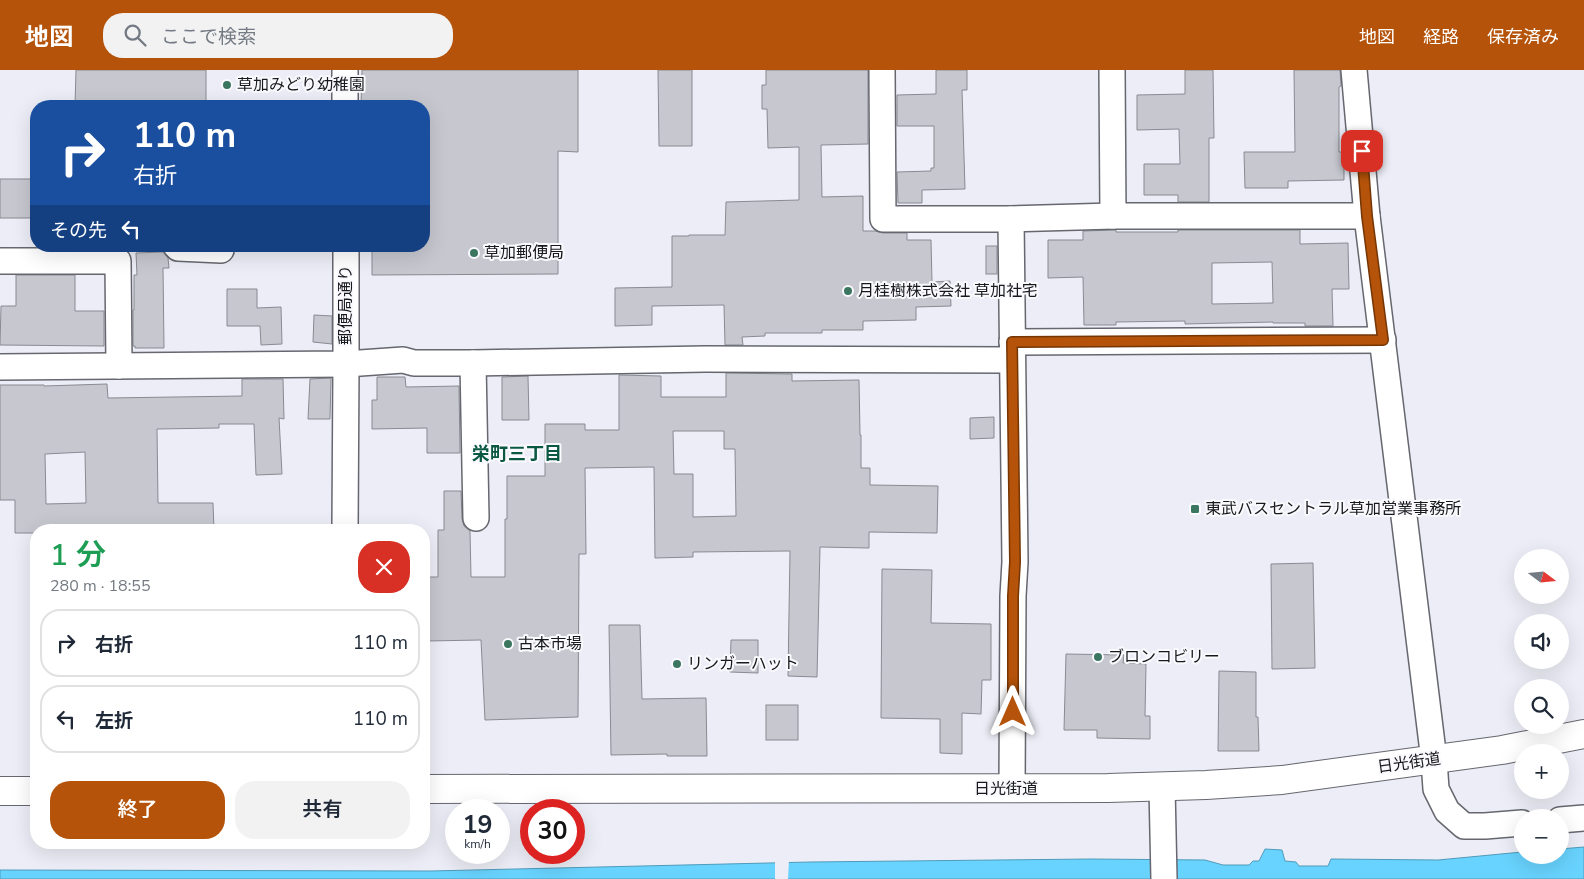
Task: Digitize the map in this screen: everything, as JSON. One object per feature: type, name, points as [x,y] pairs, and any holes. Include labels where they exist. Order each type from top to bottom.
[{"type":"main road","name":"日光街道","points":[[430,789],[1012,789],[1162,787],[1282,780],[1502,750],[1584,734]]},
{"type":"main road","points":[[0,791],[30,791]]},
{"type":"street","points":[[345,70],[345,100]]},
{"type":"street","points":[[882,70],[883,219],[1011,219],[1112,216],[1367,216]]},
{"type":"street","points":[[1112,70],[1112,216]]},
{"type":"street","points":[[1354,70],[1367,216],[1436,789],[1447,811],[1464,826],[1514,824]]},
{"type":"street","points":[[1011,219],[1015,562],[1012,789]]},
{"type":"street","name":"郵便局通り","points":[[345,524],[346,252]]},
{"type":"street","points":[[0,261],[118,254],[119,366]]},
{"type":"street","points":[[0,367],[346,364],[403,360],[414,363],[473,363],[705,359],[1383,340]]},
{"type":"street","points":[[473,363],[476,518]]},
{"type":"street","points":[[1162,787],[1164,879]]},
{"type":"street","points":[[1569,819],[1584,818]]},
{"type":"water","points":[[1584,847],[1584,879],[0,879],[0,870],[431,871],[811,862],[1091,859],[1205,860],[1223,865],[1249,865],[1253,861],[1259,861],[1265,849],[1282,850],[1285,861],[1296,862],[1299,866],[1328,866],[1331,859],[1438,860],[1514,853],[1514,864],[1569,864],[1569,848]]},
{"type":"pier","points":[[775,860],[789,860],[788,879],[775,879]]},
{"type":"building","points":[[76,70],[206,70],[206,100],[75,100]]},
{"type":"building","points":[[362,70],[578,70],[578,152],[558,151],[558,274],[372,275],[372,252],[430,252],[430,100],[361,100]]},
{"type":"building","points":[[658,70],[692,70],[692,146],[659,146]]},
{"type":"building","points":[[766,70],[868,70],[868,144],[821,145],[822,197],[863,196],[863,231],[907,233],[907,240],[931,240],[932,282],[950,281],[951,306],[916,307],[916,320],[863,321],[863,330],[822,330],[822,333],[765,333],[765,336],[742,337],[743,345],[725,345],[724,305],[652,306],[652,325],[615,326],[615,288],[672,287],[672,236],[725,235],[726,202],[799,200],[799,147],[768,148],[767,109],[762,109],[762,85],[766,85]]},
{"type":"building","points":[[936,70],[967,70],[967,90],[962,90],[965,189],[922,190],[922,203],[898,203],[897,172],[931,171],[931,168],[934,168],[934,126],[897,126],[897,95],[936,94]]},
{"type":"building","points":[[1185,70],[1213,70],[1214,138],[1209,138],[1209,202],[1178,202],[1178,195],[1144,195],[1144,164],[1180,164],[1179,129],[1137,130],[1137,95],[1185,94]]},
{"type":"building","points":[[1294,70],[1340,70],[1339,152],[1344,152],[1344,180],[1288,181],[1288,188],[1245,188],[1244,152],[1295,152]]},
{"type":"building","points":[[0,179],[30,179],[30,218],[0,218]]},
{"type":"building","points":[[1300,230],[1300,244],[1348,243],[1349,289],[1332,289],[1333,326],[1305,326],[1305,323],[1273,322],[1185,324],[1185,321],[1116,322],[1116,325],[1084,325],[1083,277],[1048,278],[1048,240],[1083,240],[1083,231]],"holes":[[[1272,262],[1273,303],[1212,304],[1212,263]]]},
{"type":"building","points":[[986,246],[997,246],[997,274],[986,274]]},
{"type":"building","points":[[163,252],[168,258],[169,268],[163,268],[164,348],[135,348],[133,346],[133,310],[134,275],[137,275],[136,253]]},
{"type":"building","points":[[16,275],[75,275],[75,311],[104,311],[104,346],[0,345],[1,306],[16,306]]},
{"type":"building","points":[[227,289],[257,289],[257,308],[281,307],[282,344],[261,345],[260,326],[227,326]]},
{"type":"building","points":[[314,315],[332,316],[332,344],[313,342]]},
{"type":"building","points":[[726,373],[792,374],[792,381],[859,380],[861,468],[870,468],[870,485],[938,486],[937,533],[869,532],[869,548],[820,547],[817,677],[788,676],[790,551],[693,552],[693,557],[655,558],[654,467],[585,468],[586,554],[579,554],[578,717],[485,720],[481,640],[430,641],[430,577],[438,577],[438,530],[444,530],[444,491],[461,491],[462,519],[464,526],[470,531],[471,577],[505,577],[507,476],[545,476],[545,424],[585,424],[585,430],[619,430],[619,375],[661,376],[661,397],[726,397]],"holes":[[[673,431],[724,431],[724,449],[735,449],[736,516],[693,517],[693,474],[674,474]]]},
{"type":"building","points":[[528,376],[529,420],[502,420],[502,377]]},
{"type":"building","points":[[377,377],[405,377],[406,387],[459,386],[460,453],[427,453],[427,428],[372,429],[372,400],[377,400]]},
{"type":"building","points":[[331,378],[330,419],[308,419],[310,379]]},
{"type":"building","points":[[242,379],[283,379],[284,419],[279,418],[282,474],[256,475],[254,424],[219,424],[219,428],[157,429],[158,503],[213,503],[214,524],[30,524],[30,533],[15,533],[15,500],[0,500],[0,385],[107,384],[108,398],[242,396]],"holes":[[[85,452],[86,503],[46,504],[45,454]]]},
{"type":"building","points":[[994,417],[994,438],[970,439],[970,418]]},
{"type":"building","points":[[1313,563],[1315,668],[1272,669],[1271,564]]},
{"type":"building","points":[[882,569],[932,570],[931,623],[991,624],[991,680],[982,680],[981,714],[962,713],[962,754],[940,753],[940,719],[881,718]]},
{"type":"building","points":[[609,625],[640,625],[642,699],[706,698],[707,756],[667,756],[667,754],[611,755]]},
{"type":"building","points":[[731,640],[758,640],[758,673],[730,672]]},
{"type":"building","points":[[1066,654],[1124,655],[1123,663],[1146,664],[1145,716],[1150,716],[1150,739],[1097,738],[1097,730],[1064,730]]},
{"type":"building","points":[[1219,671],[1256,672],[1256,717],[1258,717],[1259,751],[1218,751]]},
{"type":"building","points":[[766,705],[798,705],[798,740],[766,740]]},
{"type":"place","name":"草加みどり幼稚園","points":[[227,85]]},
{"type":"place","name":"草加郵便局","points":[[474,253]]},
{"type":"place","name":"月桂樹株式会社 草加社宅","points":[[848,291]]},
{"type":"place","name":"東武バスセントラル草加営業事務所","points":[[1195,509]]},
{"type":"place","name":"古本市場","points":[[508,644]]},
{"type":"place","name":"ブロンコビリー","points":[[1098,657]]},
{"type":"place","name":"リンガーハット","points":[[677,664]]},
{"type":"district","name":"栄町三丁目","points":[[517,454]]},
{"type":"route","points":[[1013,712],[1013,596],[1015,562],[1012,342],[1103,340],[1383,340],[1367,216],[1362,151]]}]
